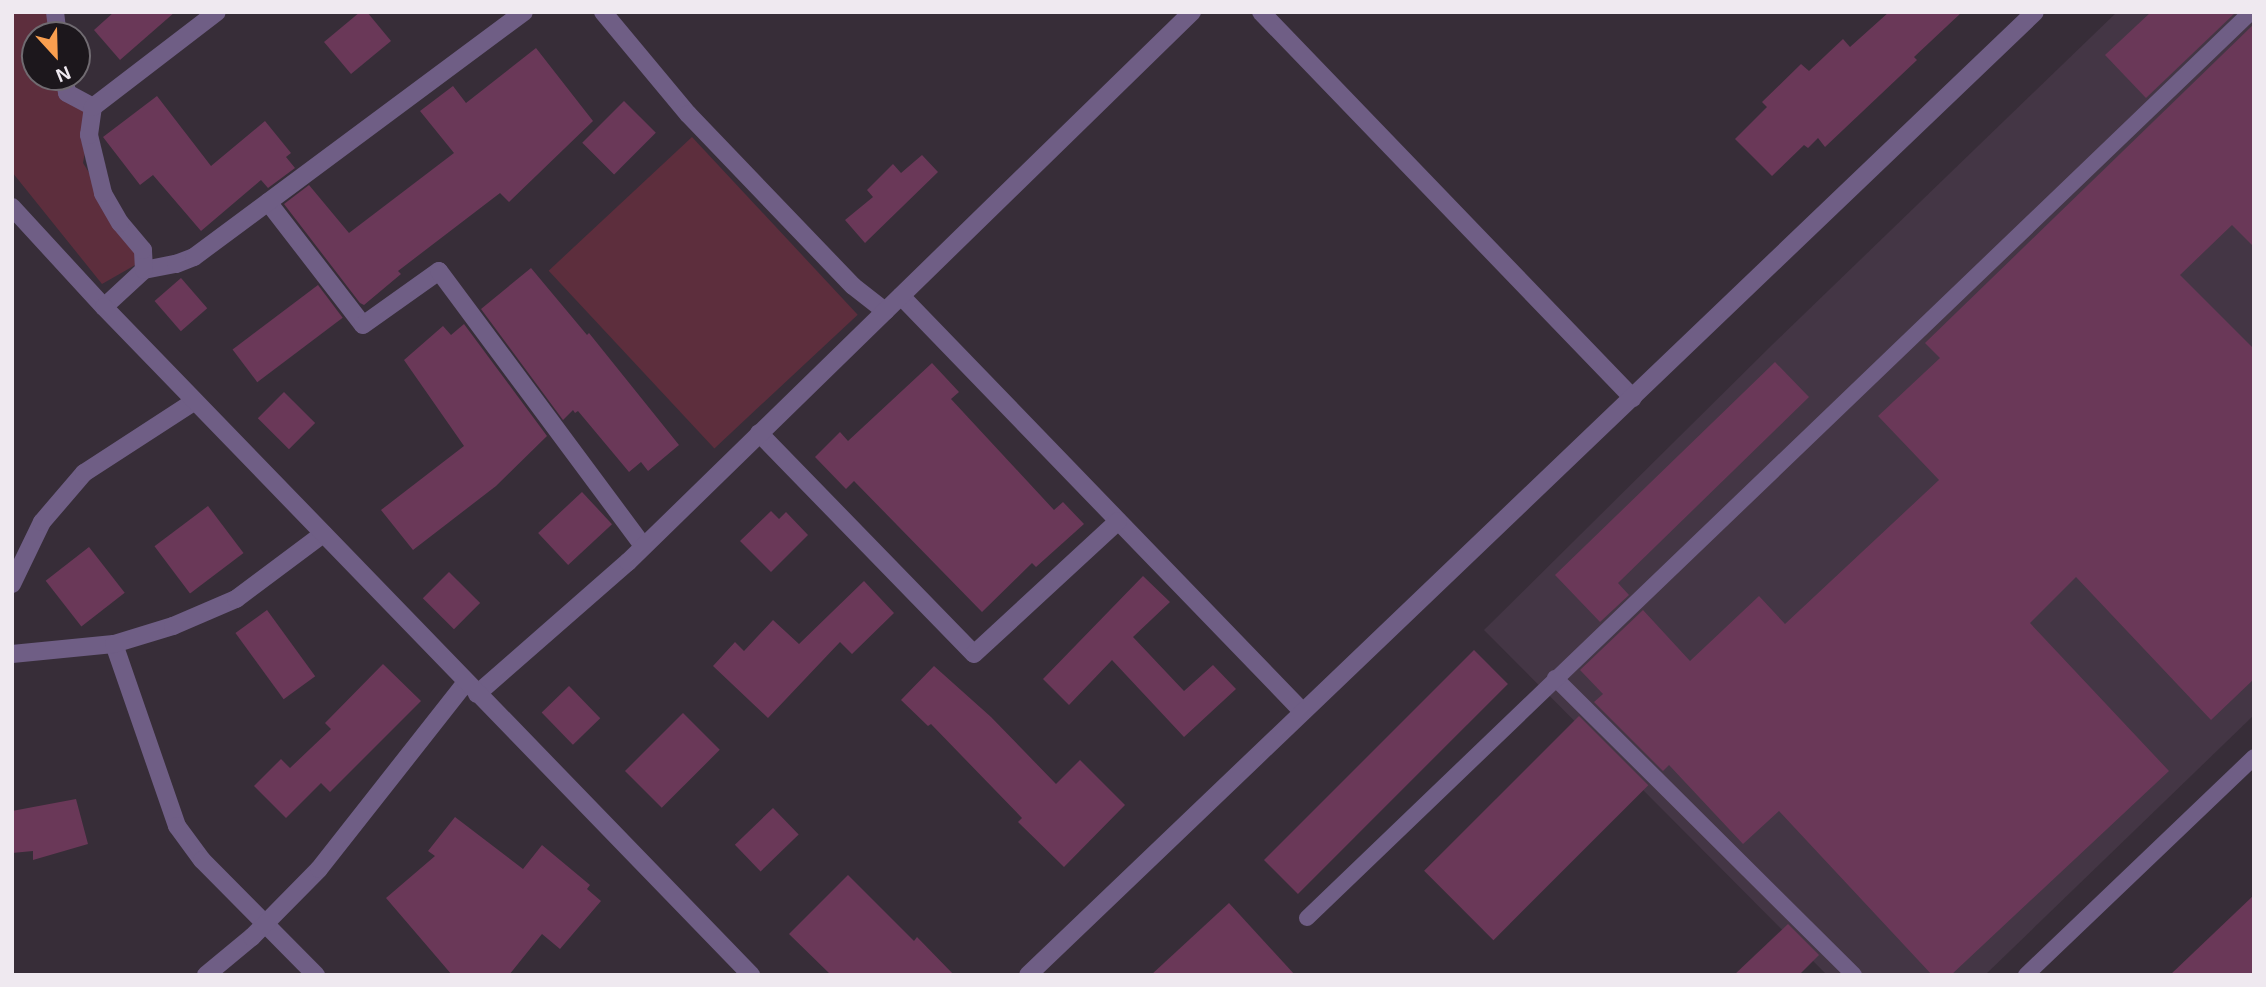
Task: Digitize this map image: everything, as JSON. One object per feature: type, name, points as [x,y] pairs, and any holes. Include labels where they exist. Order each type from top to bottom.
[{"type":"street","points":[[144,270],[143,250],[120,223],[103,193],[89,135],[93,107],[217,12]]},
{"type":"street","points":[[104,307],[144,270],[176,264],[194,257],[524,12]]},
{"type":"street","points":[[603,12],[688,114],[853,286],[886,311]]},
{"type":"street","points":[[206,975],[266,922],[319,869],[472,688],[643,546],[1192,12]]},
{"type":"street","points":[[1261,12],[1633,398]]},
{"type":"street","points":[[1028,975],[2035,12]]},
{"type":"street","points":[[67,91],[93,107]]},
{"type":"street","points":[[268,202],[363,325],[439,271],[643,546]]},
{"type":"street","points":[[12,207],[104,307],[751,975]]},
{"type":"street","points":[[901,296],[1303,712]]},
{"type":"street","points":[[12,584],[42,522],[84,473],[195,401]]},
{"type":"street","points":[[759,433],[974,654],[1118,521]]},
{"type":"street","points":[[12,654],[114,644],[173,626],[236,599],[323,534]]},
{"type":"street","points":[[114,644],[177,826],[202,860],[316,975]]},
{"type":"lane","points":[[1307,918],[2251,12]]},
{"type":"lane","points":[[1555,678],[1854,975]]},
{"type":"lane","points":[[2026,975],[2254,757]]},
{"type":"shaded area","points":[[12,12],[55,12],[56,21],[21,21],[21,91],[78,91],[93,107],[83,163],[144,260],[102,284],[12,172]]},
{"type":"shaded area","points":[[2117,12],[2254,12],[2254,715],[1985,975],[1827,975],[1484,630],[1772,345]]},
{"type":"shaded area","points":[[692,137],[858,315],[714,448],[549,271]]},
{"type":"building","points":[[114,12],[175,12],[120,60],[94,30]]},
{"type":"building","points":[[360,12],[367,12],[391,41],[351,74],[324,42]]},
{"type":"building","points":[[1889,12],[1962,12],[1914,57],[1917,60],[1825,147],[1818,138],[1808,148],[1804,145],[1772,176],[1735,139],[1767,107],[1762,102],[1801,64],[1809,71],[1843,39],[1850,47]]},
{"type":"building","points":[[2151,12],[2236,12],[2146,98],[2105,55]]},
{"type":"building","points":[[2254,24],[2254,247],[2232,225],[2180,275],[2254,349],[2254,679],[2211,720],[2076,577],[2030,623],[2169,771],[1951,975],[1932,975],[1779,811],[1743,844],[1669,765],[1663,771],[1594,702],[1603,694],[1580,670],[1643,610],[1690,661],[1759,596],[1785,624],[1939,480],[1878,416],[1940,358],[1925,343]]},
{"type":"building","points":[[536,48],[593,121],[509,202],[500,193],[398,271],[401,274],[364,305],[360,303],[284,204],[309,185],[349,233],[454,153],[420,111],[453,86],[466,103]]},
{"type":"building","points":[[157,96],[211,166],[265,121],[291,153],[286,157],[295,168],[268,188],[261,180],[201,231],[153,175],[140,185],[103,137]]},
{"type":"building","points":[[624,101],[656,133],[614,175],[582,143]]},
{"type":"building","points":[[922,155],[938,172],[865,243],[845,220],[873,197],[867,190],[893,164],[901,173]]},
{"type":"building","points":[[531,268],[587,335],[589,333],[679,445],[648,471],[641,462],[629,472],[578,411],[575,413],[573,410],[563,420],[481,309]]},
{"type":"building","points":[[181,278],[207,308],[181,331],[155,301]]},
{"type":"building","points":[[318,285],[343,318],[257,382],[233,349]]},
{"type":"building","points":[[464,324],[547,436],[496,486],[413,550],[381,510],[464,446],[404,360],[443,326],[451,335]]},
{"type":"building","points":[[1775,362],[1809,397],[1618,583],[1629,595],[1600,622],[1555,575]]},
{"type":"building","points":[[932,363],[959,392],[951,399],[1054,510],[1063,502],[1084,524],[1036,567],[1032,563],[982,612],[854,481],[846,489],[815,457],[840,432],[848,441]]},
{"type":"building","points":[[284,392],[315,423],[289,449],[258,418]]},
{"type":"building","points":[[582,492],[612,524],[568,565],[538,533]]},
{"type":"building","points":[[208,506],[244,553],[190,593],[154,546]]},
{"type":"building","points":[[771,511],[779,519],[786,512],[808,535],[771,572],[740,541]]},
{"type":"building","points":[[89,547],[125,593],[81,627],[46,581]]},
{"type":"building","points":[[449,572],[480,603],[454,629],[423,598]]},
{"type":"building","points":[[1143,576],[1170,602],[1133,637],[1184,691],[1213,665],[1236,689],[1184,737],[1112,660],[1069,705],[1043,679]]},
{"type":"building","points":[[864,581],[894,613],[852,654],[840,642],[768,718],[713,666],[735,642],[744,651],[773,620],[799,644]]},
{"type":"building","points":[[267,610],[315,676],[284,699],[235,633]]},
{"type":"building","points":[[1474,650],[1508,684],[1298,894],[1264,860]]},
{"type":"building","points":[[383,664],[421,701],[330,792],[321,783],[286,818],[254,786],[281,759],[290,768],[331,729],[325,723]]},
{"type":"building","points":[[934,666],[991,717],[1056,784],[1080,760],[1125,805],[1064,867],[1018,822],[1022,818],[931,724],[928,726],[901,700]]},
{"type":"building","points":[[569,686],[600,718],[573,745],[542,712]]},
{"type":"building","points":[[683,713],[720,750],[662,808],[625,771]]},
{"type":"building","points":[[1579,716],[1648,785],[1493,940],[1424,871]]},
{"type":"building","points":[[76,799],[88,844],[33,860],[33,851],[12,853],[12,811]]},
{"type":"building","points":[[773,808],[799,835],[761,871],[735,845]]},
{"type":"building","points":[[455,817],[523,869],[542,845],[590,885],[587,889],[601,901],[560,949],[542,934],[509,975],[452,975],[386,898],[435,856],[428,851]]},
{"type":"building","points":[[848,875],[914,941],[917,937],[954,975],[831,975],[789,934]]},
{"type":"building","points":[[2254,895],[2254,975],[2170,975]]},
{"type":"building","points":[[1229,903],[1295,975],[1151,975]]},
{"type":"building","points":[[1788,924],[1819,955],[1799,975],[1734,975]]}]
